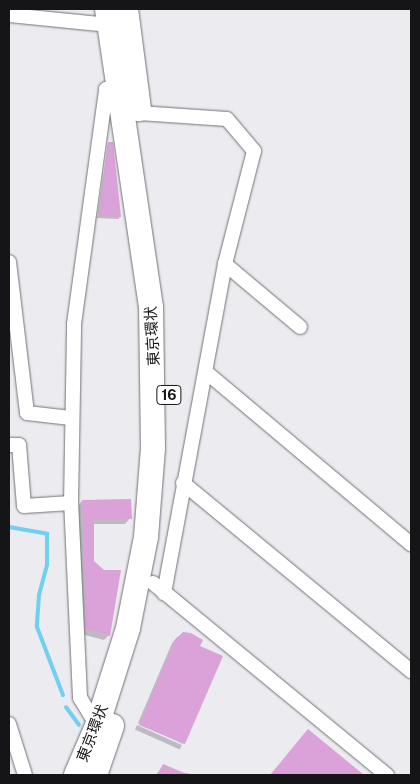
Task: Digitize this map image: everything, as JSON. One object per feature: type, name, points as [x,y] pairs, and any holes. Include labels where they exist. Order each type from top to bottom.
[{"type":"highway","name":"東京環状","points":[[76,775],[97,726],[128,628],[139,577],[153,440],[151,307],[120,88],[114,14]]},
{"type":"highway","name":"東京環状","points":[[96,775],[141,634],[158,588],[170,395],[164,306],[140,113],[114,14]]},
{"type":"street","points":[[9,15],[114,14]]},
{"type":"street","points":[[97,726],[80,698],[71,503],[74,324],[106,89],[120,88]]},
{"type":"street","points":[[140,113],[227,119],[254,151],[225,264],[206,372],[183,483],[158,588],[387,775]]},
{"type":"street","points":[[9,262],[11,309],[26,413],[71,418]]},
{"type":"street","points":[[225,264],[300,326]]},
{"type":"street","points":[[206,372],[411,544]]},
{"type":"street","points":[[9,445],[19,444],[24,506],[71,503]]},
{"type":"street","points":[[183,483],[411,671]]},
{"type":"street","points":[[9,724],[26,775]]},
{"type":"building","points":[[108,142],[113,142],[121,217],[99,216]]},
{"type":"building","points":[[131,499],[132,519],[94,520],[94,561],[104,570],[121,570],[110,636],[86,629],[82,500]]},
{"type":"building","points":[[183,632],[191,633],[203,640],[200,646],[223,656],[185,744],[139,725],[175,640]]},
{"type":"building","points":[[308,729],[364,775],[270,775]]},
{"type":"building","points":[[163,764],[189,775],[158,775]]},
{"type":"waterway","points":[[9,527],[47,534],[47,565],[39,595],[37,627],[63,695]]},
{"type":"waterway","points":[[66,707],[79,725]]}]
